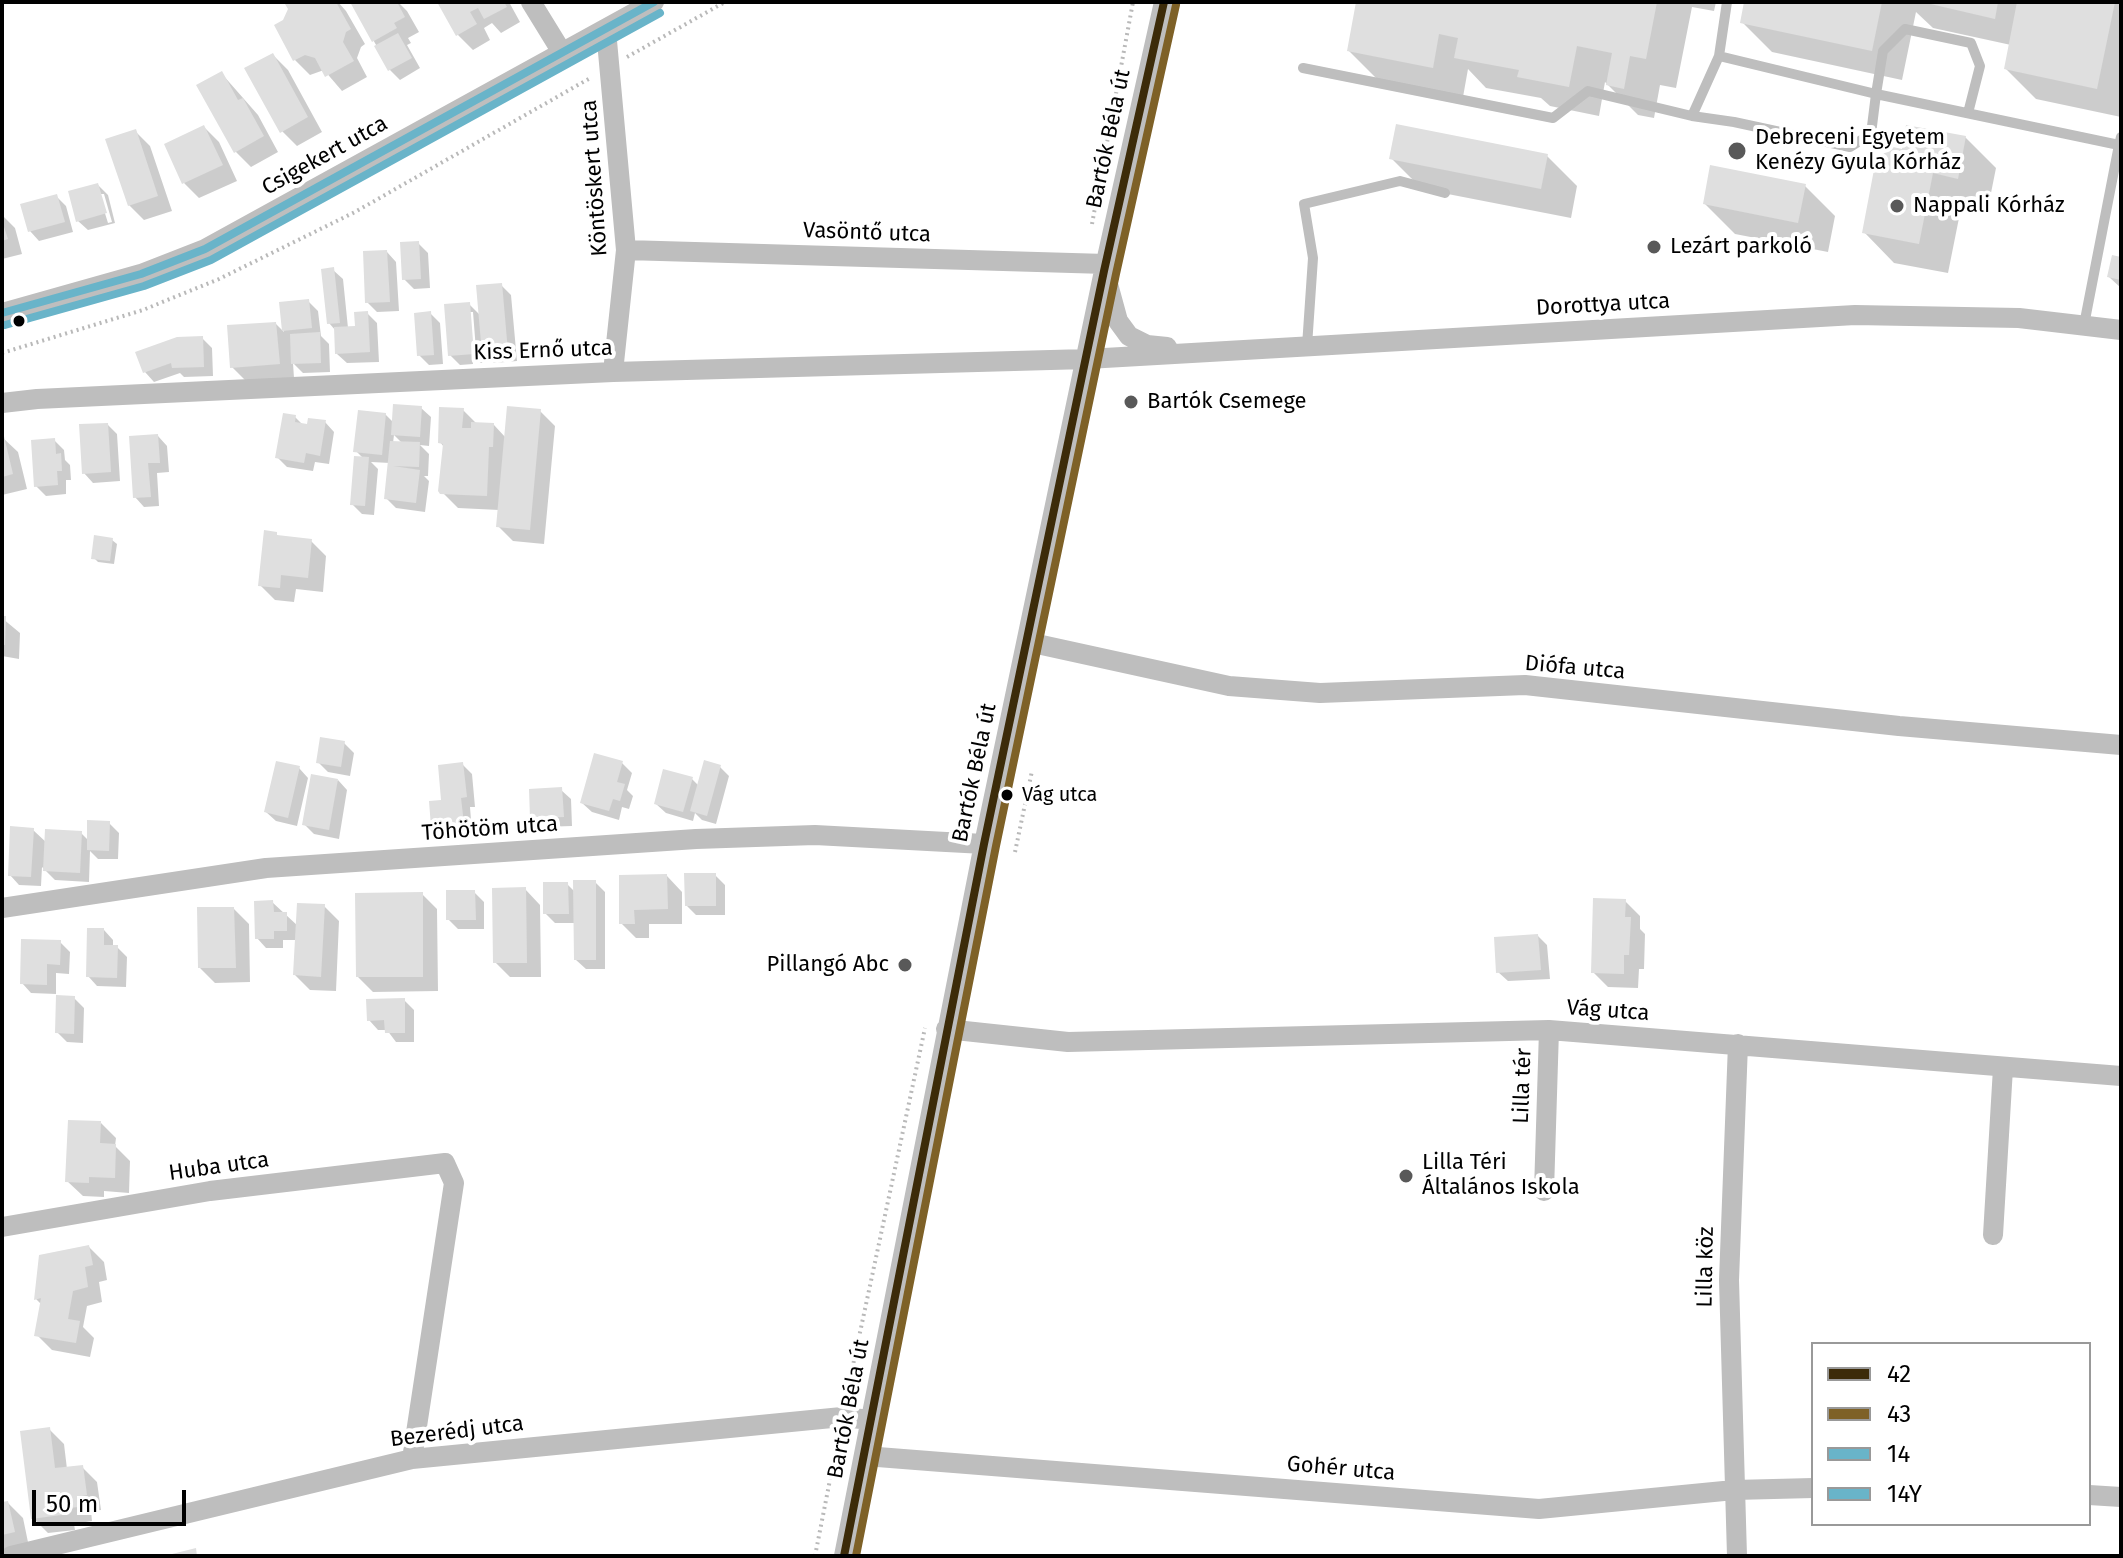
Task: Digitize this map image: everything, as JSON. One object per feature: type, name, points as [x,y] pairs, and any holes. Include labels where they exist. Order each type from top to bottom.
[{"type":"street","points":[[531,2],[563,54]]},
{"type":"street","name":"Csigekert utca","points":[[2,313],[141,274],[205,249],[654,2]]},
{"type":"street","name":"Bartók Béla út","points":[[844,1556],[984,844],[1164,2]]},
{"type":"street","name":"Köntöskert utca","points":[[606,30],[626,250],[613,372]]},
{"type":"street","name":"Vasöntő utca","points":[[626,250],[1105,268]]},
{"type":"street","points":[[1105,268],[1118,321],[1129,336],[1147,345],[1203,352]]},
{"type":"street","name":"Dorottya utca","points":[[1087,359],[1855,315],[2019,318],[2121,330]]},
{"type":"street","name":"Kiss Ernő utca","points":[[2,403],[52,398],[613,372],[1087,359]]},
{"type":"street","name":"Diófa utca","points":[[1028,642],[1229,686],[1320,693],[1525,685],[1899,726],[2121,745]]},
{"type":"street","name":"Töhötöm utca","points":[[2,908],[266,868],[680,840],[815,835],[984,844]]},
{"type":"street","name":"Vág utca","points":[[946,1029],[1068,1042],[1549,1030],[2121,1076]]},
{"type":"street","name":"Lilla tér","points":[[1544,1191],[1549,1030]]},
{"type":"street","name":"Lilla köz","points":[[1737,1556],[1729,1280],[1738,1044]]},
{"type":"street","points":[[1993,1235],[2003,1068]]},
{"type":"street","name":"Huba utca","points":[[2,1227],[210,1191],[445,1163],[454,1183],[412,1459]]},
{"type":"street","name":"Bezerédj utca","points":[[11,1556],[412,1459],[842,1417],[871,1420]]},
{"type":"street","name":"Gohér utca","points":[[865,1456],[1539,1509],[1734,1490],[1811,1488]]},
{"type":"street","points":[[2091,1495],[2121,1497]]},
{"type":"lane","points":[[1692,116],[1719,56],[1727,2]]},
{"type":"lane","points":[[1303,68],[1553,118],[1588,91],[1692,116],[1850,147],[1871,134],[1883,51],[1905,29],[1971,43],[1980,66],[1968,113]]},
{"type":"lane","points":[[1719,56],[1876,94],[2120,141],[2084,325]]},
{"type":"lane","points":[[1307,346],[1313,258],[1304,204],[1400,181],[1445,193]]},
{"type":"path","points":[[2,353],[143,310],[219,279],[355,212],[725,2]]},
{"type":"path","points":[[1015,852],[1032,771]]},
{"type":"path","points":[[877,1255],[894,1174]]},
{"type":"building","points":[[287,2],[336,2],[351,29],[346,32],[343,42],[354,61],[325,77],[315,58],[305,55],[293,61],[274,25],[283,20],[288,9]]},
{"type":"building","points":[[350,2],[397,2],[405,17],[394,23],[397,28],[372,42]]},
{"type":"building","points":[[437,2],[504,2],[507,7],[484,19],[478,8],[470,12],[477,24],[456,36]]},
{"type":"building","points":[[1356,2],[1657,2],[1646,59],[1630,56],[1624,89],[1606,85],[1612,53],[1577,46],[1569,87],[1517,77],[1519,70],[1454,58],[1458,38],[1439,34],[1433,68],[1347,51]]},
{"type":"building","points":[[1744,2],[1882,2],[1872,51],[1740,23]]},
{"type":"building","points":[[1922,2],[1998,2],[1995,19]]},
{"type":"building","points":[[2017,2],[2115,2],[2097,89],[2004,69]]},
{"type":"building","points":[[398,33],[412,58],[388,71],[374,46]]},
{"type":"building","points":[[273,53],[308,117],[280,133],[244,68]]},
{"type":"building","points":[[222,71],[238,100],[243,98],[264,136],[234,153],[196,85]]},
{"type":"building","points":[[1396,124],[1548,154],[1541,189],[1389,159]]},
{"type":"building","points":[[204,125],[223,165],[182,184],[164,144]]},
{"type":"building","name":"Nappali Kórház","points":[[1906,125],[1966,136],[1958,179],[1933,173],[1919,244],[1862,233],[1876,159],[1893,147],[1902,149]]},
{"type":"building","points":[[136,129],[158,196],[128,206],[105,139]]},
{"type":"building","points":[[1710,165],[1806,184],[1798,223],[1703,204]]},
{"type":"building","points":[[98,183],[107,213],[76,222],[68,191]]},
{"type":"building","points":[[57,194],[65,222],[28,232],[20,204]]},
{"type":"building","points":[[2,221],[8,239],[2,241]]},
{"type":"building","points":[[419,241],[421,279],[402,280],[400,242]]},
{"type":"building","points":[[387,250],[390,302],[365,303],[363,251]]},
{"type":"building","points":[[2112,255],[2121,257],[2121,280],[2107,277]]},
{"type":"building","points":[[334,267],[340,323],[327,324],[321,269]]},
{"type":"building","points":[[502,283],[508,352],[482,354],[476,285]]},
{"type":"building","points":[[309,299],[312,328],[282,331],[279,302]]},
{"type":"building","points":[[470,302],[474,354],[448,356],[444,304]]},
{"type":"building","points":[[368,311],[370,352],[335,354],[334,327],[355,326],[354,312]]},
{"type":"building","points":[[431,311],[434,355],[417,356],[414,313]]},
{"type":"building","points":[[276,322],[280,364],[230,368],[227,325]]},
{"type":"building","points":[[320,332],[321,363],[291,364],[290,334]]},
{"type":"building","points":[[203,336],[204,367],[172,368],[171,363],[143,373],[135,352],[177,337]]},
{"type":"building","points":[[393,404],[422,406],[420,437],[391,435]]},
{"type":"building","points":[[507,406],[541,409],[530,530],[496,527]]},
{"type":"building","points":[[439,407],[464,408],[462,428],[471,428],[471,422],[494,423],[493,447],[489,447],[487,496],[440,494],[438,491],[443,444],[438,443]]},
{"type":"building","points":[[358,410],[386,413],[382,455],[353,452]]},
{"type":"building","points":[[283,413],[296,415],[295,422],[307,424],[308,418],[326,420],[320,456],[306,453],[304,463],[275,458]]},
{"type":"building","points":[[108,423],[111,472],[82,474],[79,424]]},
{"type":"building","points":[[2,433],[13,474],[2,477]]},
{"type":"building","points":[[158,434],[160,463],[148,463],[151,497],[133,498],[129,436]]},
{"type":"building","points":[[55,438],[56,454],[61,453],[62,471],[57,471],[58,485],[34,487],[31,440]]},
{"type":"building","points":[[390,441],[420,442],[419,467],[393,466],[420,470],[416,503],[384,499]]},
{"type":"building","points":[[354,456],[369,457],[365,506],[350,505]]},
{"type":"building","points":[[264,530],[277,532],[277,535],[312,539],[308,578],[281,575],[280,588],[258,586]]},
{"type":"building","points":[[94,535],[113,538],[110,561],[91,559]]},
{"type":"building","points":[[2,616],[6,616],[5,645],[2,645]]},
{"type":"building","points":[[320,737],[345,741],[341,767],[316,763]]},
{"type":"building","points":[[594,753],[623,761],[617,782],[625,784],[620,801],[613,799],[609,811],[580,803]]},
{"type":"building","points":[[704,760],[721,765],[707,816],[690,811]]},
{"type":"building","points":[[276,761],[300,766],[288,818],[264,812]]},
{"type":"building","points":[[463,762],[467,797],[461,798],[464,824],[431,827],[429,801],[441,800],[438,765]]},
{"type":"building","points":[[663,769],[693,777],[683,812],[654,804]]},
{"type":"building","points":[[311,774],[338,779],[329,830],[302,825]]},
{"type":"building","points":[[562,787],[564,817],[530,818],[529,789]]},
{"type":"building","points":[[87,820],[110,821],[109,851],[87,850]]},
{"type":"building","points":[[10,826],[34,828],[31,877],[8,876]]},
{"type":"building","points":[[45,829],[82,831],[80,873],[43,871]]},
{"type":"building","points":[[684,873],[716,873],[716,906],[685,906]]},
{"type":"building","points":[[667,874],[668,909],[634,910],[635,924],[619,924],[619,875]]},
{"type":"building","points":[[573,880],[596,880],[596,960],[574,960]]},
{"type":"building","points":[[543,882],[568,882],[569,914],[543,914]]},
{"type":"building","points":[[526,887],[527,963],[493,963],[492,888]]},
{"type":"building","points":[[446,890],[475,890],[476,920],[446,920]]},
{"type":"building","points":[[423,892],[423,977],[356,977],[355,893]]},
{"type":"building","points":[[1593,898],[1626,899],[1625,917],[1631,917],[1629,955],[1624,955],[1624,974],[1591,973]]},
{"type":"building","points":[[273,900],[274,912],[287,912],[287,931],[274,931],[274,939],[255,939],[254,901]]},
{"type":"building","points":[[297,903],[325,904],[321,977],[293,975]]},
{"type":"building","points":[[197,907],[234,907],[236,968],[198,968]]},
{"type":"building","points":[[87,928],[104,928],[104,945],[118,945],[117,978],[86,977]]},
{"type":"building","points":[[1538,934],[1541,970],[1496,973],[1494,937]]},
{"type":"building","points":[[21,939],[61,940],[60,965],[47,964],[47,985],[20,984]]},
{"type":"building","points":[[56,995],[75,996],[74,1034],[55,1033]]},
{"type":"building","points":[[405,998],[405,1033],[385,1033],[384,1020],[367,1021],[366,999]]},
{"type":"building","points":[[68,1120],[101,1121],[100,1143],[116,1144],[115,1178],[89,1177],[89,1183],[65,1182]]},
{"type":"building","points":[[89,1245],[93,1265],[85,1267],[88,1287],[73,1291],[68,1319],[80,1321],[76,1343],[34,1336],[41,1298],[34,1300],[39,1255]]},
{"type":"building","points":[[50,1427],[55,1468],[83,1465],[87,1495],[77,1497],[78,1507],[60,1509],[61,1515],[31,1519],[20,1431]]},
{"type":"building","points":[[8,1501],[15,1532],[2,1535],[2,1502]]},
{"type":"building","points":[[196,1548],[197,1556],[168,1556],[168,1555]]},
{"type":"transit line","name":"14","points":[[2,313],[141,274],[205,249],[654,2]]},
{"type":"transit line","name":"42","points":[[844,1556],[984,844],[1104,271],[1164,2]]},
{"type":"transit line","name":"43","points":[[856,1556],[996,846],[1176,5]]},
{"type":"transit line","name":"14Y","points":[[5,325],[144,286],[211,260],[660,13]]},
{"type":"place","name":"Debreceni Egyetem Kenézy Gyula Kórház","points":[[1737,151]]},
{"type":"place","name":"Nappali Kórház","points":[[1897,206]]},
{"type":"place","name":"Lezárt parkoló","points":[[1654,247]]},
{"type":"place","name":"Bartók Csemege","points":[[1131,402]]},
{"type":"place","name":"Vág utca","points":[[1007,795]]},
{"type":"place","name":"Pillangó Abc","points":[[905,965]]},
{"type":"place","name":"Lilla Téri Általános Iskola","points":[[1406,1176]]}]
